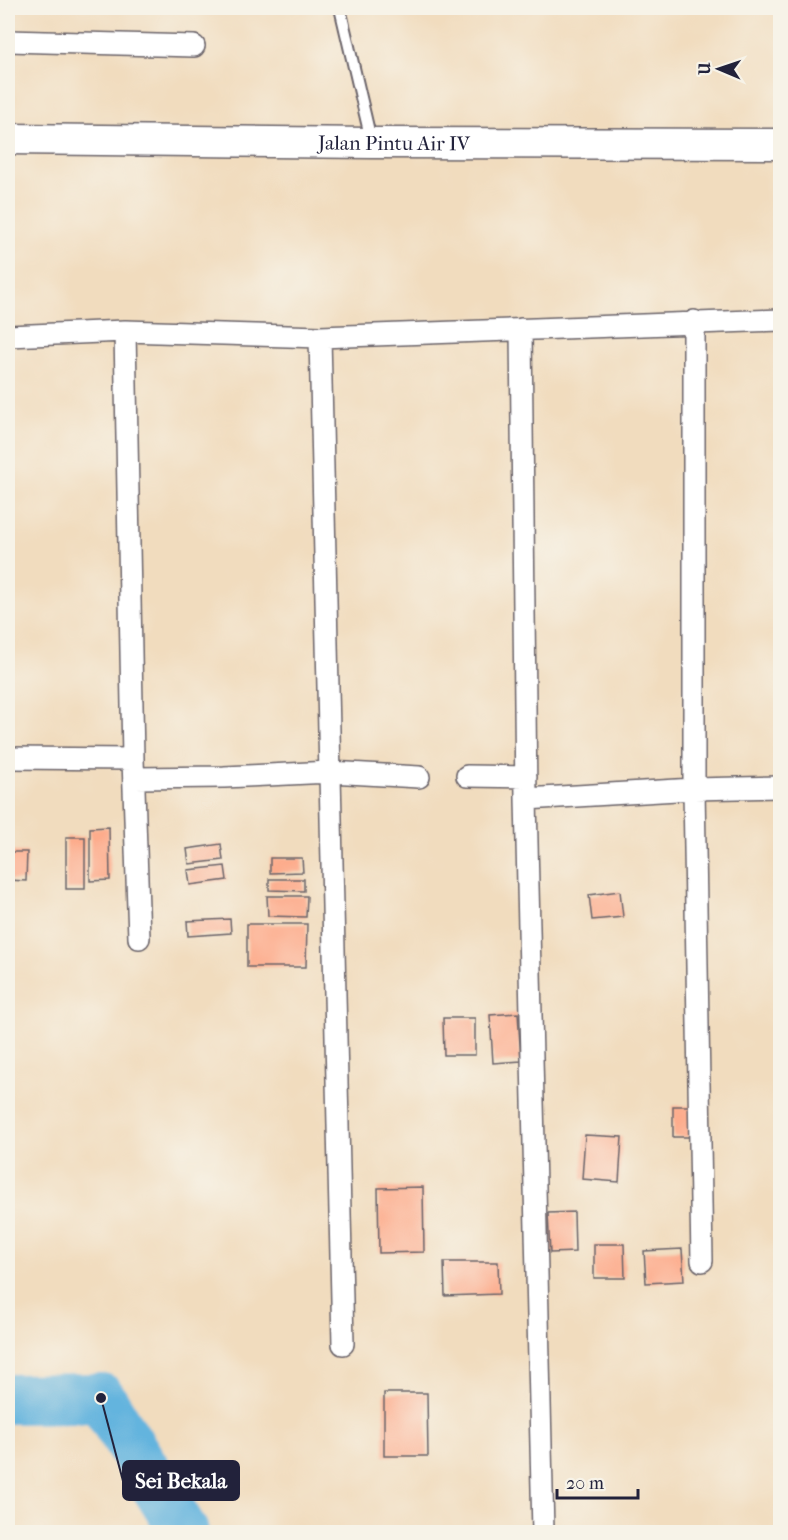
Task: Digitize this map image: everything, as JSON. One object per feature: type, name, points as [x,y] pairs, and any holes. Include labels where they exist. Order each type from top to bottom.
[{"type":"main road","name":"Jalan Pintu Air IV","points":[[8,139],[780,144]]},
{"type":"street","points":[[8,40],[194,46]]},
{"type":"street","points":[[8,336],[125,331],[320,336],[694,321],[780,320]]},
{"type":"street","points":[[694,321],[694,789],[702,1261]]},
{"type":"street","points":[[521,328],[525,799],[543,1533]]},
{"type":"street","points":[[125,331],[139,938]]},
{"type":"street","points":[[320,336],[343,1344]]},
{"type":"street","points":[[8,758],[224,777],[330,772],[418,777]]},
{"type":"street","points":[[467,776],[526,777]]},
{"type":"street","points":[[525,799],[694,789],[780,788]]},
{"type":"lane","points":[[340,8],[372,143]]},
{"type":"building","points":[[109,827],[110,880],[90,881],[90,828]]},
{"type":"building","points":[[66,837],[85,837],[85,889],[66,889]]},
{"type":"building","points":[[221,844],[223,860],[189,864],[187,849]]},
{"type":"building","points":[[8,852],[27,852],[26,881],[8,880]]},
{"type":"building","points":[[270,858],[302,858],[303,872],[270,873]]},
{"type":"building","points":[[225,866],[227,880],[190,885],[188,870]]},
{"type":"building","points":[[269,879],[304,879],[304,891],[269,890]]},
{"type":"building","points":[[620,891],[623,917],[592,920],[589,895]]},
{"type":"building","points":[[267,896],[307,896],[306,917],[268,916]]},
{"type":"building","points":[[230,919],[231,933],[188,936],[187,921]]},
{"type":"building","points":[[247,924],[307,924],[306,967],[247,967]]},
{"type":"building","points":[[518,1013],[521,1061],[493,1063],[490,1015]]},
{"type":"building","points":[[443,1018],[475,1018],[475,1055],[444,1055]]},
{"type":"building","points":[[673,1106],[691,1106],[690,1137],[673,1137]]},
{"type":"building","points":[[585,1135],[622,1137],[619,1182],[582,1179]]},
{"type":"building","points":[[423,1187],[424,1252],[379,1253],[378,1188]]},
{"type":"building","points":[[574,1212],[575,1252],[550,1253],[548,1213]]},
{"type":"building","points":[[594,1244],[624,1244],[625,1278],[594,1278]]},
{"type":"building","points":[[682,1249],[684,1281],[646,1283],[644,1251]]},
{"type":"building","points":[[444,1262],[498,1262],[499,1294],[445,1296]]},
{"type":"building","points":[[384,1393],[427,1393],[428,1456],[384,1456]]},
{"type":"waterway","points":[[8,1399],[101,1398],[184,1532]]},
{"type":"place","name":"Sei Bekala","points":[[101,1398]]}]
